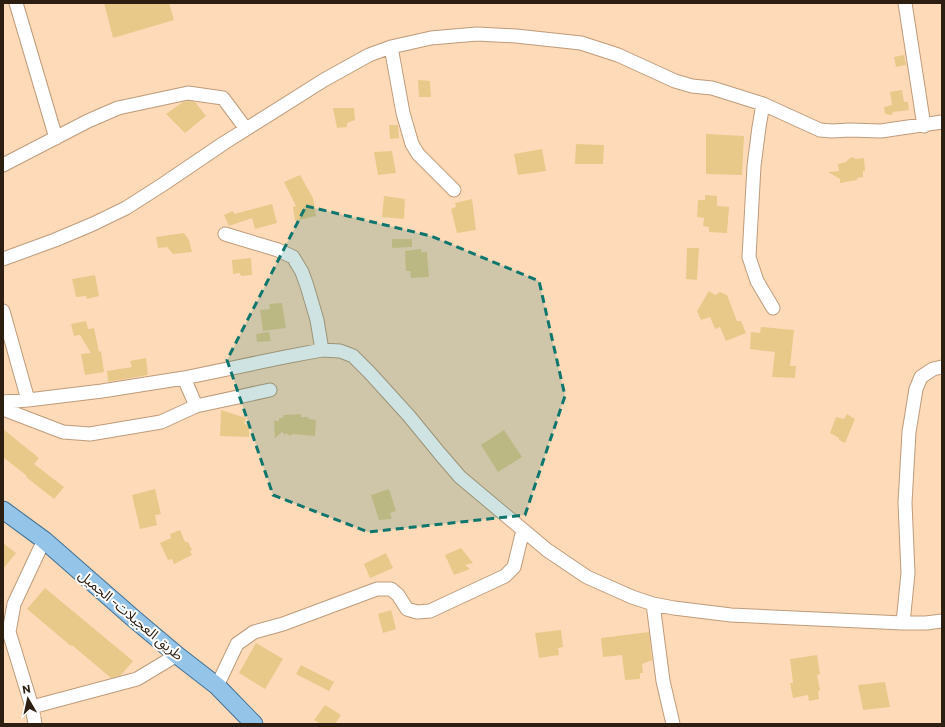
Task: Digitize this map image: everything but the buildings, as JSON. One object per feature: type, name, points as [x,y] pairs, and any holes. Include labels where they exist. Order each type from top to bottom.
[{"type":"main road","name":"طريق العجيلات- الجميل","points":[[3,510],[44,540],[133,618],[217,686],[254,724]]},
{"type":"street","points":[[16,3],[56,138]]},
{"type":"street","points":[[905,3],[924,126]]},
{"type":"street","points":[[3,258],[62,238],[126,208],[324,80],[369,56],[391,47],[431,38],[477,34],[516,36],[581,43],[618,56],[674,81],[692,86],[712,88],[763,104],[820,130],[881,131],[924,126],[942,122]]},
{"type":"street","points":[[391,47],[404,113],[412,144],[418,154],[454,190]]},
{"type":"street","points":[[3,166],[88,121],[118,108],[188,93],[223,98],[246,129]]},
{"type":"street","points":[[763,104],[754,166],[749,257],[757,280],[773,308]]},
{"type":"street","points":[[225,234],[278,250],[293,257],[302,272],[307,286],[317,320],[322,350]]},
{"type":"street","points":[[3,311],[28,400]]},
{"type":"street","points":[[3,402],[102,392],[184,378],[322,350],[340,351],[353,356],[409,416],[460,478],[547,550],[587,577],[632,597],[653,604],[730,615],[903,623],[942,621]]},
{"type":"street","points":[[903,623],[908,573],[906,503],[911,425],[916,390],[921,377],[933,369],[942,367]]},
{"type":"street","points":[[184,378],[196,406]]},
{"type":"street","points":[[3,409],[63,432],[90,434],[161,422],[196,406],[270,390]]},
{"type":"street","points":[[217,686],[237,644],[254,632],[283,624],[377,589],[391,589],[398,595],[407,609],[417,612],[430,611],[505,576],[514,567],[522,530]]},
{"type":"street","points":[[35,724],[32,707],[9,632],[14,604],[44,540]]},
{"type":"street","points":[[653,604],[663,681],[673,724]]},
{"type":"street","points":[[32,707],[137,679],[177,655]]},
{"type":"highlighted area","points":[[306,206],[431,236],[539,281],[565,396],[525,515],[368,532],[273,495],[227,360]]}]
